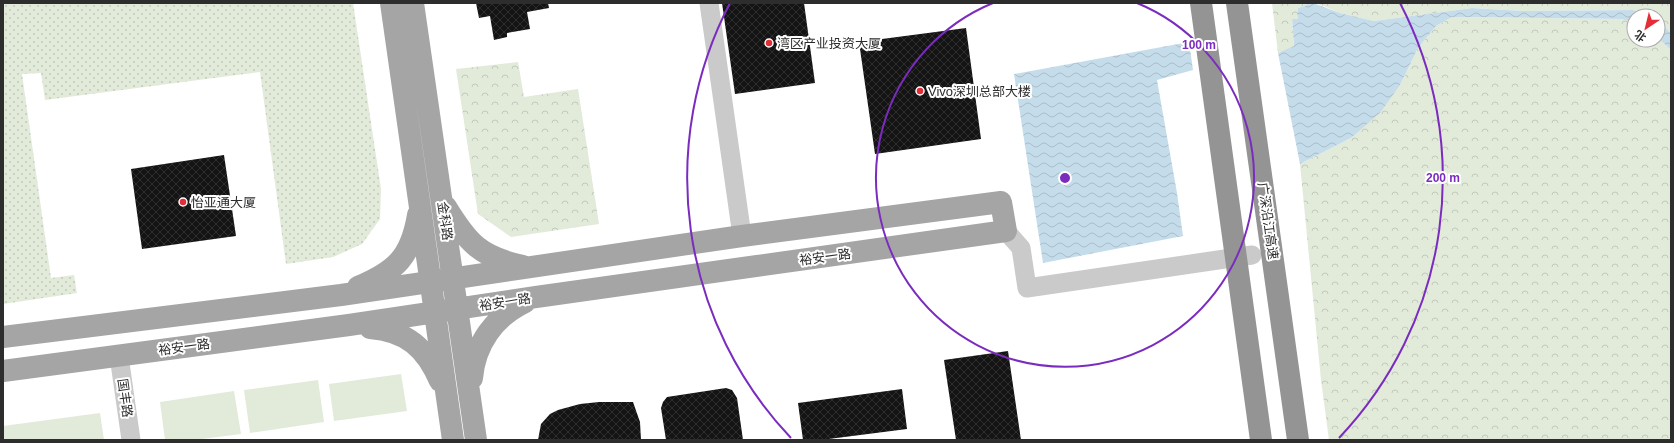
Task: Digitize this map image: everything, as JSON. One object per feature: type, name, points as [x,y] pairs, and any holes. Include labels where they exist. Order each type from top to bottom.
[{"type":"highway","points":[[1200,3],[1261,440]]},
{"type":"highway","name":"广深沿江高速","points":[[1237,3],[1298,440]]},
{"type":"main road","name":"金科路","points":[[391,3],[453,440]]},
{"type":"main road","name":"金科路","points":[[413,3],[476,440]]},
{"type":"main road","points":[[442,201],[464,235],[479,249],[499,259],[532,268]]},
{"type":"main road","points":[[341,295],[382,275],[396,266],[401,260],[412,239],[420,202]]},
{"type":"main road","points":[[3,337],[431,283],[742,236],[1001,202],[1006,231]]},
{"type":"main road","name":"裕安一路","points":[[3,371],[435,313],[536,297],[1006,231]]},
{"type":"main road","points":[[470,399],[475,358],[486,335],[494,325],[513,308],[536,297]]},
{"type":"main road","points":[[349,325],[387,330],[409,339],[421,349],[430,360],[447,399]]},
{"type":"street","points":[[709,3],[742,236]]},
{"type":"street","points":[[1006,231],[1021,248],[1027,288],[1252,255]]},
{"type":"street","name":"国丰路","points":[[119,356],[131,440]]},
{"type":"green space","points":[[3,3],[353,3],[381,189],[380,219],[362,244],[333,257],[286,264],[260,72],[45,100],[41,73],[22,74],[51,278],[74,275],[77,293],[3,304]]},
{"type":"green space","points":[[1272,3],[1313,3],[1298,8],[1298,19],[1292,20],[1294,47],[1278,53]]},
{"type":"green space","points":[[1316,3],[1671,3],[1671,33],[1666,28],[1666,8],[1626,8],[1626,10],[1523,11],[1472,8],[1374,21],[1340,13]]},
{"type":"green space","points":[[1452,17],[1624,19],[1626,20],[1626,48],[1666,48],[1666,45],[1671,50],[1671,440],[1329,440],[1321,380],[1300,164],[1351,138],[1400,85],[1418,48],[1436,26]]},
{"type":"green space","points":[[518,62],[524,97],[578,89],[599,224],[511,237],[478,214],[456,69]]},
{"type":"green space","points":[[401,374],[407,411],[334,421],[329,384]]},
{"type":"green space","points":[[318,380],[324,422],[250,433],[244,390]]},
{"type":"green space","points":[[234,391],[241,434],[194,440],[165,440],[160,402]]},
{"type":"green space","points":[[100,413],[104,440],[3,440],[3,426]]},
{"type":"water","points":[[1313,3],[1340,13],[1374,21],[1472,8],[1523,11],[1626,10],[1626,20],[1452,17],[1436,26],[1418,48],[1400,85],[1380,113],[1351,138],[1300,164],[1278,53],[1294,46],[1292,19],[1298,19],[1298,8]]},
{"type":"water","points":[[1666,28],[1671,33],[1671,50],[1666,45]]},
{"type":"water","points":[[1189,42],[1193,70],[1157,80],[1183,236],[1043,263],[1014,74]]},
{"type":"building","points":[[476,3],[548,3],[549,8],[527,12],[530,29],[507,33],[507,37],[494,40],[490,16],[479,18]]},
{"type":"building","name":"湾区产业投资大厦","points":[[722,3],[804,3],[815,83],[735,94]]},
{"type":"building","name":"Vivo深圳总部大楼","points":[[966,28],[981,139],[875,154],[859,42]]},
{"type":"building","name":"怡亚通大厦","points":[[224,155],[236,236],[142,249],[131,169]]},
{"type":"building","points":[[1008,351],[1021,440],[956,440],[944,360]]},
{"type":"building","points":[[726,388],[732,390],[737,398],[743,440],[666,440],[661,408],[667,397]]},
{"type":"building","points":[[902,389],[907,429],[821,440],[803,440],[798,403]]},
{"type":"building","points":[[599,402],[633,402],[640,422],[641,440],[538,440],[541,424],[550,414],[558,410],[580,404]]},
{"type":"place","name":"湾区产业投资大厦","points":[[769,43]]},
{"type":"place","name":"Vivo深圳总部大楼","points":[[920,91]]},
{"type":"place","name":"怡亚通大厦","points":[[183,202]]}]
